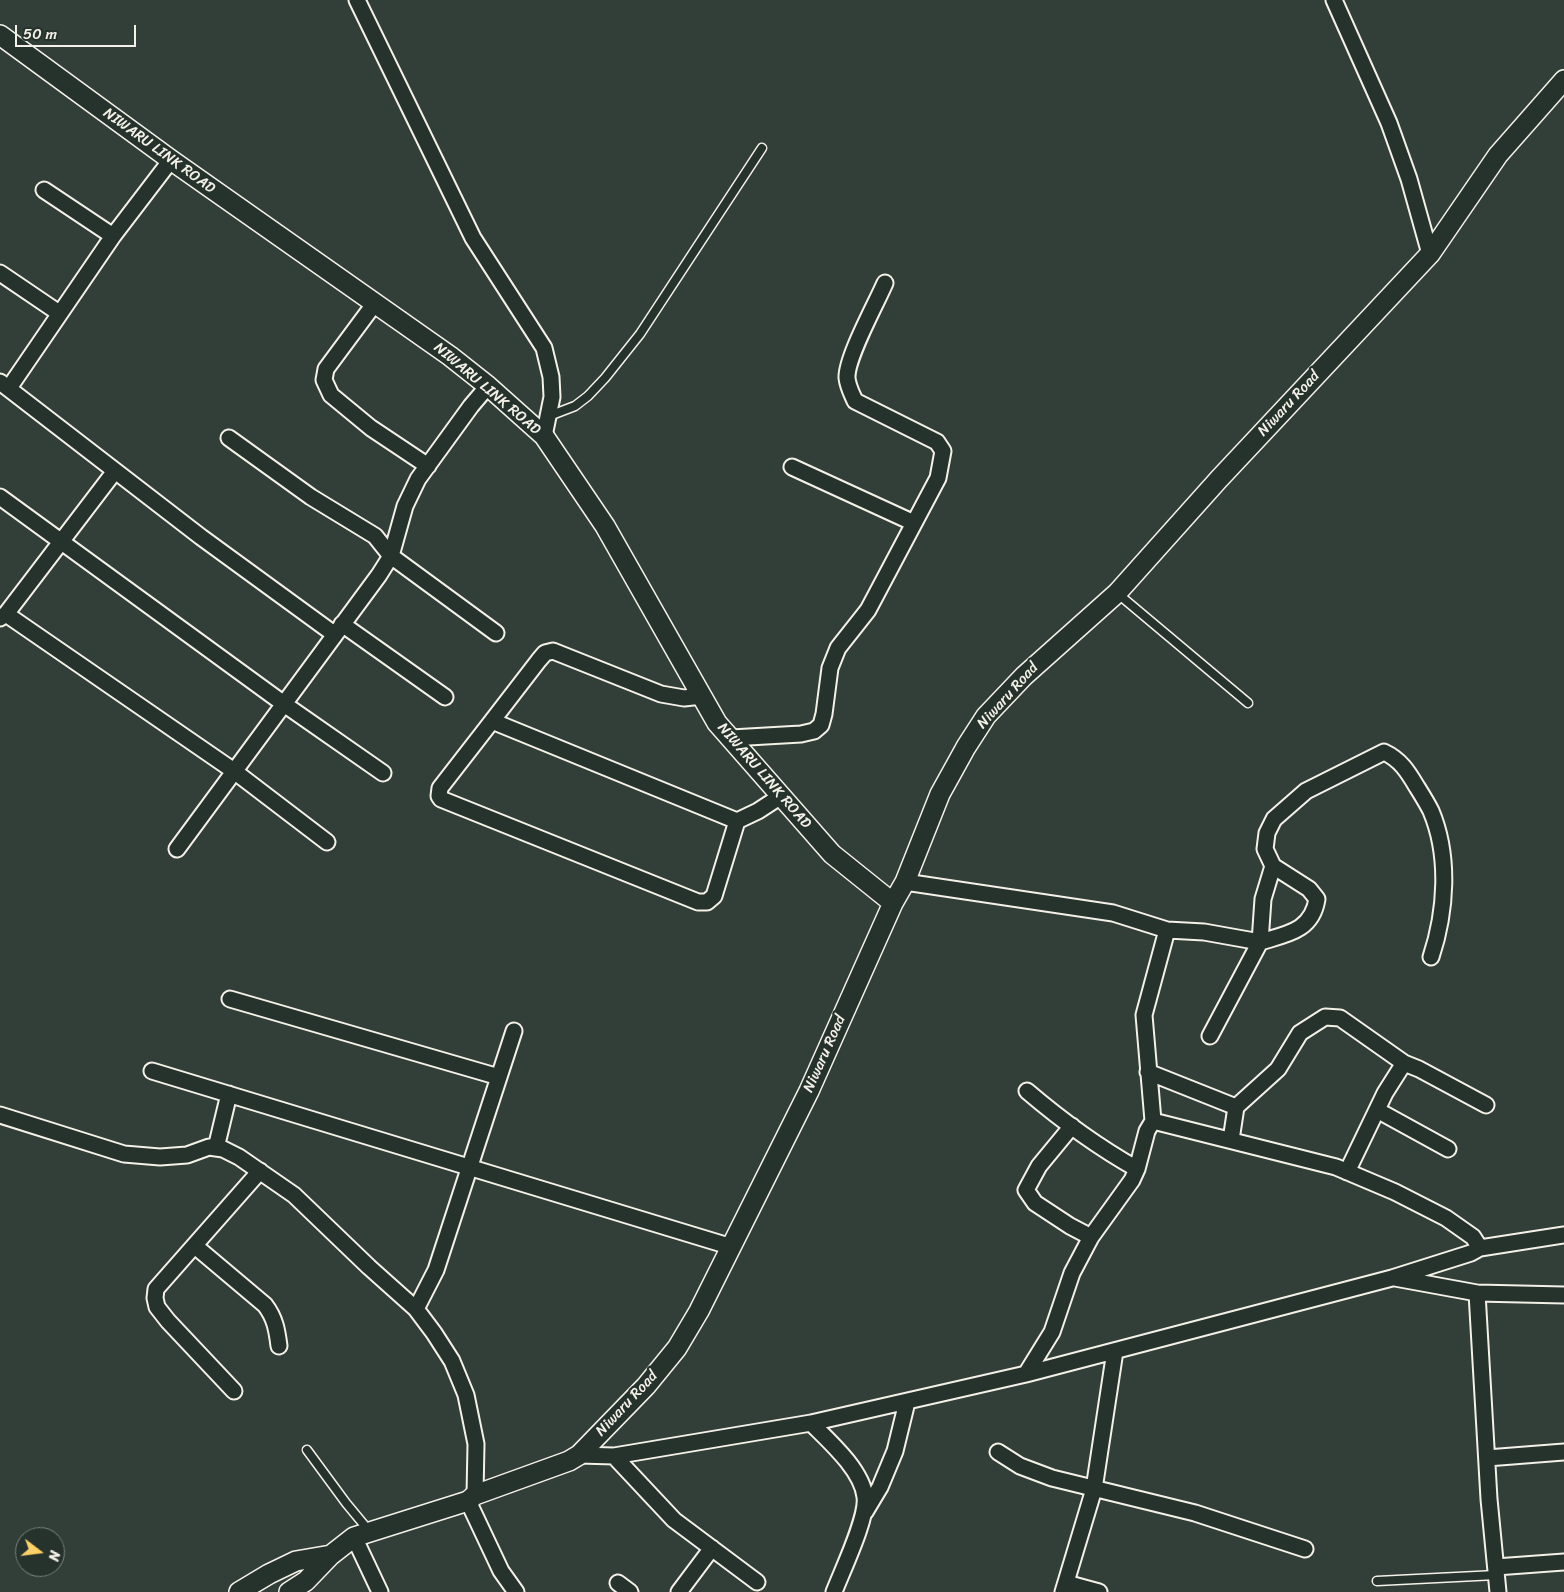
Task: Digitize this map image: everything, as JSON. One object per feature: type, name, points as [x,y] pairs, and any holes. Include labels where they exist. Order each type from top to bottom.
[{"type":"street","points":[[357,0],[473,238],[544,348],[552,397],[544,436]]},
{"type":"street","points":[[1334,0],[1389,123],[1409,178],[1430,254]]},
{"type":"street","name":"NIWARU LINK ROAD","points":[[0,35],[171,160],[450,356],[488,386],[544,436],[605,526],[717,723],[832,854],[893,902]]},
{"type":"street","name":"Niwaru Road","points":[[574,1458],[646,1386],[677,1348],[699,1311],[809,1091],[893,902],[905,882],[940,794],[986,716],[1024,676],[1117,593],[1219,478],[1430,254],[1498,155],[1564,80]]},
{"type":"street","points":[[171,160],[4,385],[201,537],[445,698]]},
{"type":"street","points":[[44,190],[113,236]]},
{"type":"street","points":[[0,273],[59,313]]},
{"type":"street","points":[[730,738],[801,734],[814,731],[821,725],[830,668],[838,648],[868,610],[938,478],[943,451],[936,442],[855,401],[847,379],[849,364],[886,283]]},
{"type":"street","points":[[375,303],[326,369],[324,380],[331,395],[371,428],[428,466]]},
{"type":"street","points":[[177,849],[379,575],[391,556],[406,506],[418,479],[471,406],[488,386]]},
{"type":"street","points":[[229,438],[311,497],[375,536],[391,556],[496,633]]},
{"type":"street","points":[[792,467],[914,523]]},
{"type":"street","points":[[115,470],[3,616],[234,771],[327,842]]},
{"type":"street","points":[[0,497],[284,704],[383,772]]},
{"type":"street","points":[[702,696],[684,698],[661,694],[553,651],[545,653],[440,788],[439,796],[440,799],[698,902],[707,902],[714,896],[737,820]]},
{"type":"street","points":[[492,721],[737,820],[758,811],[781,796]]},
{"type":"street","points":[[905,882],[1113,913],[1167,930],[1204,932],[1260,942],[1294,932],[1307,923],[1316,909],[1317,899],[1309,889],[1273,866],[1265,849],[1267,834],[1274,819],[1306,791],[1384,752],[1394,756],[1404,765],[1431,810],[1440,841],[1444,872],[1442,909],[1439,935],[1431,957]]},
{"type":"street","points":[[1210,1036],[1260,942],[1263,899],[1273,866]]},
{"type":"street","points":[[1026,1374],[1052,1332],[1072,1274],[1091,1237],[1132,1180],[1137,1169],[1147,1131],[1153,1121],[1144,1015],[1167,930]]},
{"type":"street","points":[[230,999],[499,1077]]},
{"type":"street","points":[[1231,1140],[1236,1107],[1278,1069],[1300,1033],[1325,1017],[1340,1018],[1404,1063],[1486,1104]]},
{"type":"street","points":[[416,1308],[436,1270],[514,1031]]},
{"type":"street","points":[[1347,1172],[1385,1093],[1404,1063]]},
{"type":"street","points":[[152,1071],[732,1247]]},
{"type":"street","points":[[1148,1072],[1236,1107]]},
{"type":"street","points":[[1028,1090],[1110,1154],[1137,1169]]},
{"type":"street","points":[[216,1148],[229,1094]]},
{"type":"street","points":[[1377,1110],[1448,1149]]},
{"type":"street","points":[[0,1115],[124,1154],[160,1157],[187,1155],[209,1147],[223,1149],[239,1157],[294,1195],[369,1267],[416,1308],[452,1361],[466,1395],[476,1444],[472,1498],[500,1571],[516,1592]]},
{"type":"street","points":[[1153,1121],[1336,1167],[1396,1192],[1446,1218],[1473,1237],[1480,1248]]},
{"type":"street","points":[[1072,1126],[1039,1166],[1026,1190],[1035,1203],[1091,1237]]},
{"type":"street","points":[[234,1391],[157,1307],[156,1289],[260,1171]]},
{"type":"street","points":[[289,1592],[306,1581],[331,1555],[362,1535],[472,1498],[574,1458],[614,1456],[811,1423],[907,1402],[1026,1374],[1392,1278],[1471,1253],[1480,1248],[1564,1235]]},
{"type":"street","points":[[195,1246],[265,1305],[274,1320],[279,1346]]},
{"type":"street","points":[[1392,1278],[1477,1293],[1564,1295]]},
{"type":"street","points":[[1477,1293],[1487,1458],[1498,1592]]},
{"type":"street","points":[[1099,1592],[1064,1587],[1094,1489],[1115,1351]]},
{"type":"street","points":[[834,1592],[864,1514],[880,1487],[895,1451],[907,1402]]},
{"type":"street","points":[[811,1423],[843,1456],[857,1475],[865,1496],[864,1514]]},
{"type":"street","points":[[998,1452],[1028,1470],[1052,1478],[1195,1513],[1305,1549]]},
{"type":"street","points":[[1487,1458],[1564,1452]]},
{"type":"street","points":[[614,1456],[674,1520],[757,1582]]},
{"type":"street","points":[[362,1535],[380,1592]]},
{"type":"street","points":[[679,1592],[712,1548]]},
{"type":"street","points":[[239,1592],[296,1561],[331,1555]]},
{"type":"street","points":[[1496,1571],[1564,1562]]},
{"type":"street","points":[[618,1583],[630,1592]]},
{"type":"lane","points":[[548,417],[575,406],[588,396],[605,378],[640,334],[762,148]]},
{"type":"lane","points":[[1117,593],[1248,704]]},
{"type":"lane","points":[[307,1450],[346,1502],[362,1535]]},
{"type":"lane","points":[[1376,1581],[1496,1571]]}]
